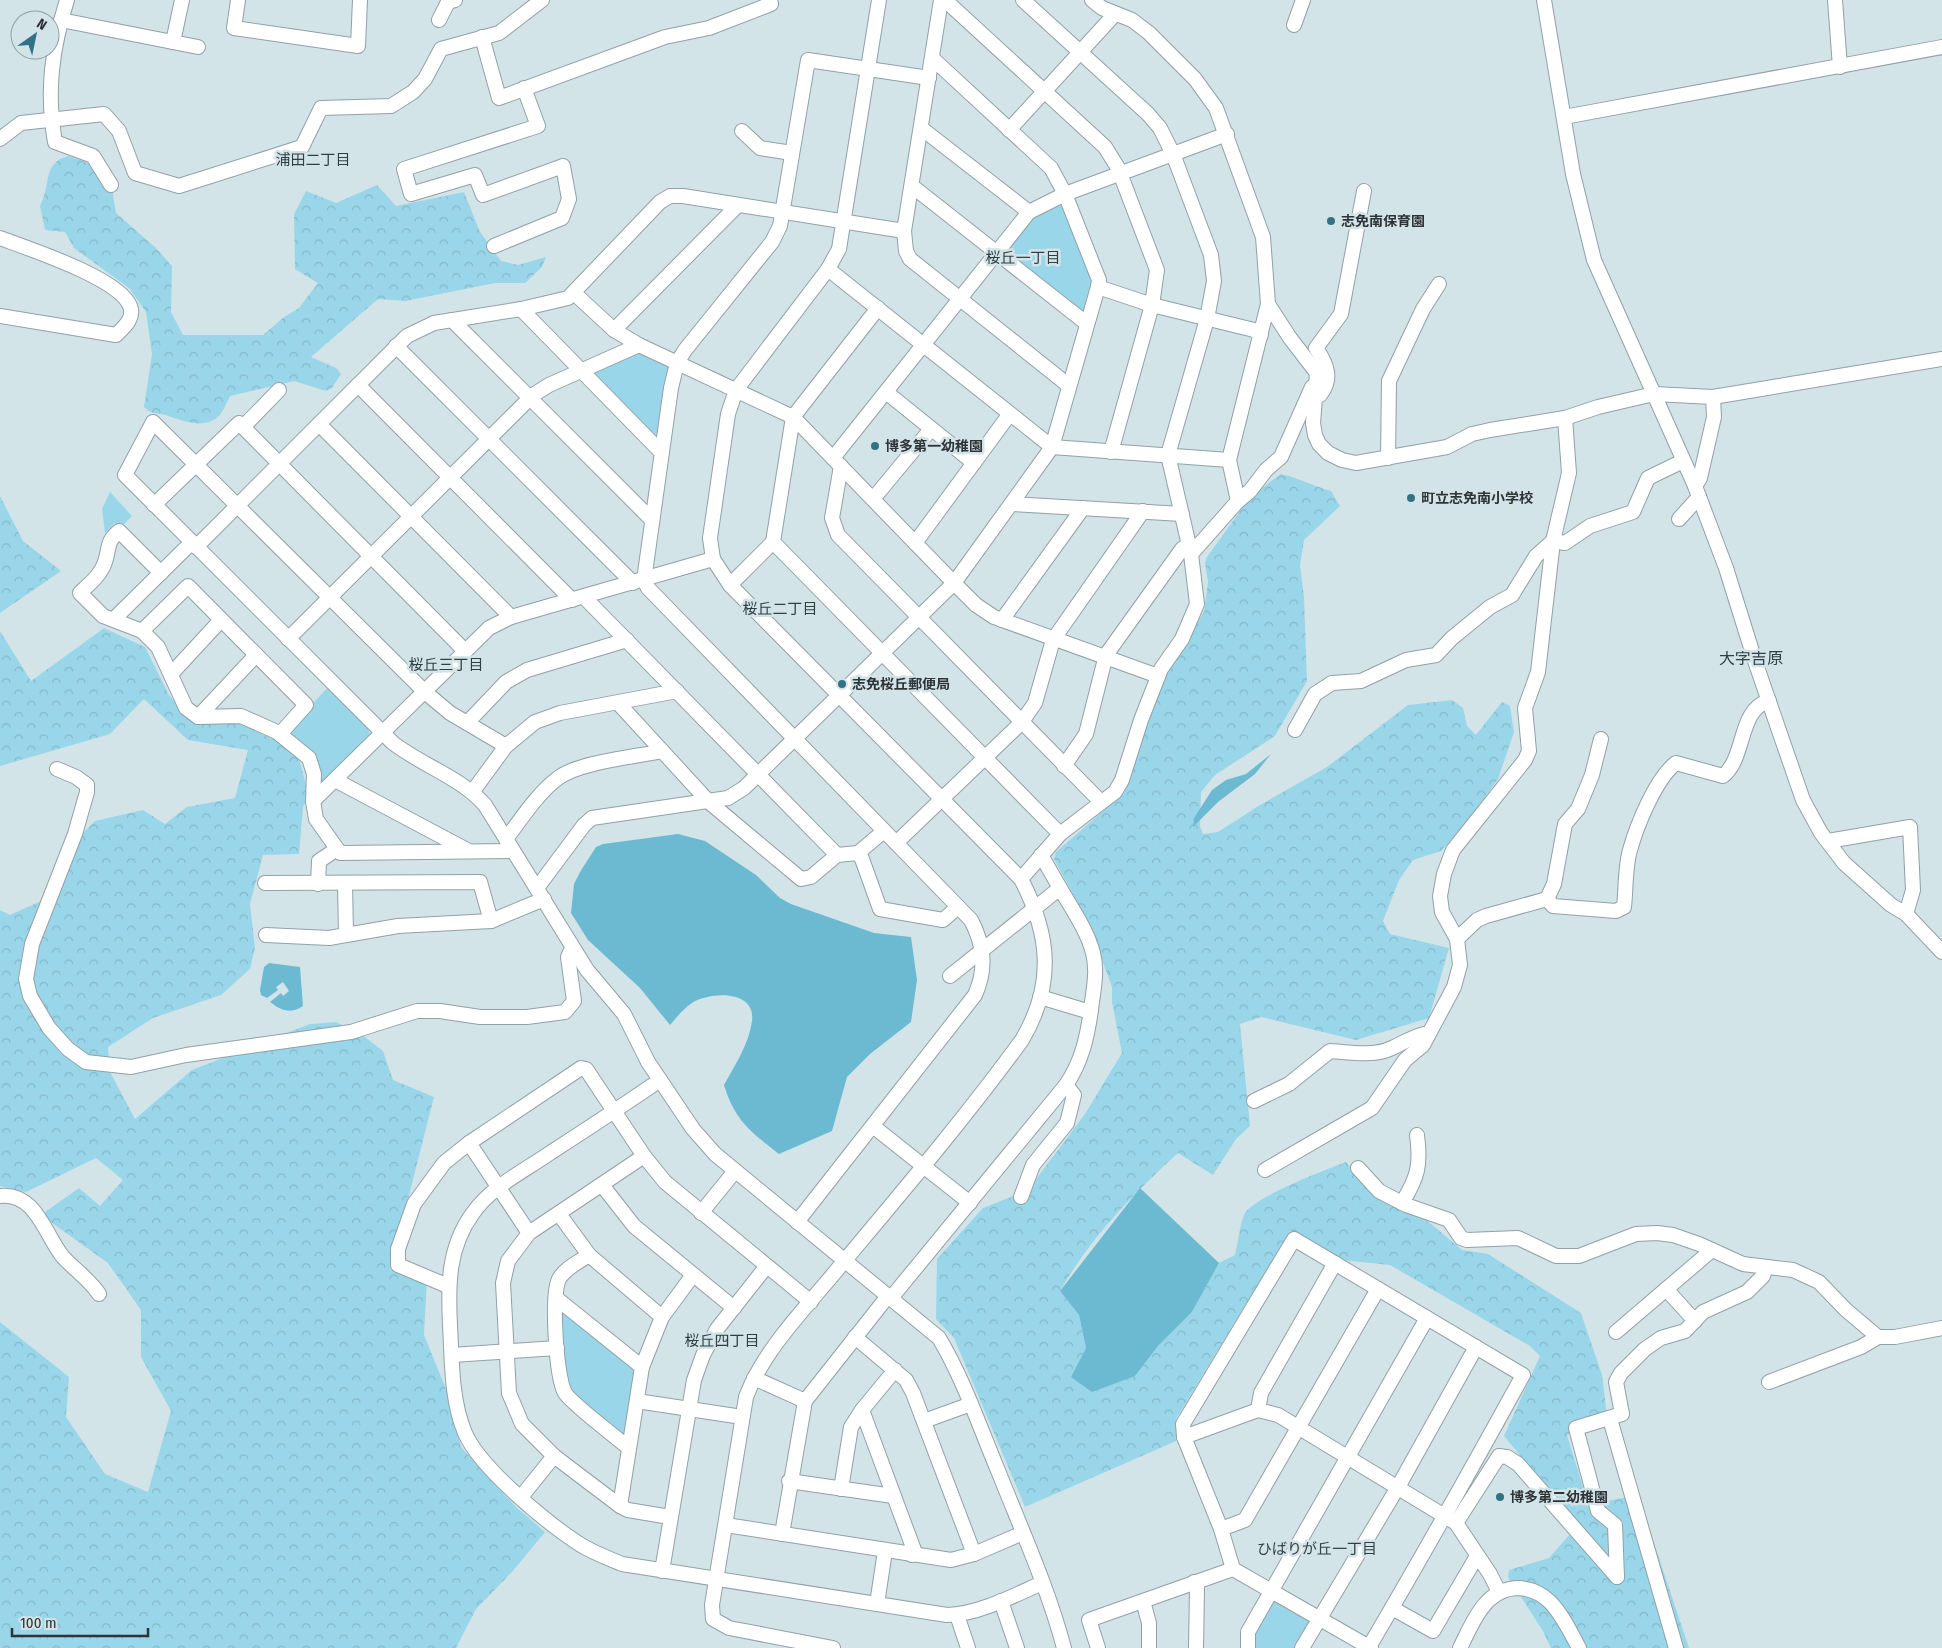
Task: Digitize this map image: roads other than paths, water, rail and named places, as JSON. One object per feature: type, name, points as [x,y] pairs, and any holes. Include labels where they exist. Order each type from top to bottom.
[{"type":"street","points":[[67,0],[52,58],[51,119],[55,142],[93,156],[111,185]]},
{"type":"street","points":[[172,42],[182,0]]},
{"type":"street","points":[[238,0],[234,28],[358,46],[360,0]]},
{"type":"street","points":[[439,20],[442,10],[448,2],[455,0]]},
{"type":"street","points":[[0,139],[21,123],[104,114],[119,132],[135,173],[178,186],[302,147],[321,108],[391,106],[413,92],[441,49],[498,33],[542,0]]},
{"type":"street","points":[[482,37],[499,98],[665,37],[709,28],[771,4],[770,0]]},
{"type":"street","points":[[833,1648],[729,1628],[713,1619],[712,1605],[718,1579],[742,1417],[754,1378],[776,1345],[923,1166],[1022,1040],[1034,1019],[1040,997],[1045,964],[1044,940],[1036,907],[1021,879],[730,585],[714,559],[710,538],[728,414],[736,390],[828,269],[839,249],[879,0]]},
{"type":"street","points":[[943,0],[904,231],[906,251],[910,259],[1068,385]]},
{"type":"street","points":[[943,0],[1105,147],[1120,174],[1157,270],[1152,305],[1111,452]]},
{"type":"street","points":[[1021,879],[1060,834],[1115,792],[1122,780],[1158,676],[1182,639],[1197,604],[1190,549],[1168,455],[1207,319],[1214,281],[1211,255],[1160,128],[1148,114],[1023,0]]},
{"type":"street","points":[[1092,0],[1115,14],[1132,20],[1149,33],[1195,79],[1216,108],[1264,237],[1268,304],[1229,460],[1238,501]]},
{"type":"street","points":[[1294,25],[1303,0]]},
{"type":"street","points":[[1544,0],[1573,174],[1594,260],[1697,492],[1726,568],[1803,800],[1844,863],[1891,905],[1906,914],[1942,952]]},
{"type":"street","points":[[1836,0],[1840,68]]},
{"type":"street","points":[[1009,130],[1115,14]]},
{"type":"street","points":[[61,20],[198,47]]},
{"type":"street","points":[[1564,117],[1840,68],[1942,47]]},
{"type":"street","points":[[266,935],[329,938],[398,926],[491,920],[541,894],[584,824],[592,818],[709,802],[728,798],[744,788],[954,583],[1052,447],[1099,280],[1065,194],[1051,168],[932,58]]},
{"type":"street","points":[[639,581],[651,519],[671,388],[677,363],[772,242],[783,213],[808,60],[929,78]]},
{"type":"street","points":[[494,246],[562,218],[569,199],[563,166],[483,195],[475,175],[411,194],[404,169],[538,126],[524,88]]},
{"type":"street","points":[[921,128],[1029,212]]},
{"type":"street","points":[[742,131],[760,148],[792,153]]},
{"type":"street","points":[[1101,802],[1021,723],[838,535],[832,518],[837,462],[886,392],[1029,212],[1065,194],[1227,134]]},
{"type":"street","points":[[912,186],[1086,323]]},
{"type":"street","points":[[1316,395],[1320,395],[1325,389],[1328,370],[1325,361],[1316,348],[1341,314],[1364,190]]},
{"type":"street","points":[[114,619],[161,572],[237,506],[396,346],[423,326],[558,302],[574,293],[660,202],[670,196],[904,231]]},
{"type":"street","points":[[614,330],[737,206]]},
{"type":"street","points":[[0,238],[96,277],[122,295],[130,306],[131,315],[126,326],[116,335],[0,316]]},
{"type":"street","points":[[828,269],[1052,447],[1229,460]]},
{"type":"street","points":[[1388,458],[1389,381],[1422,309],[1439,284]]},
{"type":"street","points":[[1098,287],[1152,305],[1254,330],[1261,335]]},
{"type":"street","points":[[574,293],[614,330],[639,345],[793,417],[976,604],[1002,620],[1053,640],[1158,676]]},
{"type":"street","points":[[1268,304],[1290,338],[1317,373],[1313,423],[1315,435],[1328,453],[1342,460],[1356,463],[1447,447],[1472,434],[1565,418],[1598,407],[1654,394],[1713,397],[1942,359]]},
{"type":"street","points":[[730,585],[773,542],[793,417],[878,308]]},
{"type":"street","points":[[521,309],[580,372],[661,452]]},
{"type":"street","points":[[452,320],[651,519]]},
{"type":"street","points":[[288,639],[530,398],[548,385],[639,345]]},
{"type":"street","points":[[396,346],[489,439],[648,588],[971,920],[983,950],[984,969],[975,995],[797,1222]]},
{"type":"street","points":[[1064,766],[1086,734],[1105,658],[1182,549],[1190,549],[1250,491],[1266,470],[1281,457],[1316,379]]},
{"type":"street","points":[[358,385],[450,478],[578,599],[627,640],[837,855]]},
{"type":"street","points":[[243,427],[279,390]]},
{"type":"street","points":[[886,392],[974,463]]},
{"type":"street","points":[[1679,519],[1697,492],[1714,417],[1713,397]]},
{"type":"street","points":[[915,543],[1010,415]]},
{"type":"street","points":[[1265,1170],[1372,1108],[1405,1060],[1423,1045],[1454,987],[1460,965],[1457,939],[1442,912],[1440,896],[1444,874],[1453,850],[1525,760],[1528,751],[1525,708],[1538,672],[1553,541],[1569,473],[1565,418]]},
{"type":"street","points":[[506,746],[467,723],[425,692],[153,422],[125,475],[383,734],[406,753],[473,791],[485,805],[541,894],[572,948],[587,970],[624,1014],[648,1062],[693,1129],[715,1154],[939,1338],[949,1355],[971,1404],[1023,1533],[1064,1648]]},
{"type":"street","points":[[154,505],[239,423],[465,651]]},
{"type":"street","points":[[319,424],[511,617]]},
{"type":"street","points":[[873,499],[931,429]]},
{"type":"street","points":[[1553,541],[1565,543],[1590,526],[1633,512],[1648,478],[1683,461]]},
{"type":"street","points":[[1012,504],[1182,514]]},
{"type":"street","points":[[1002,620],[1083,508]]},
{"type":"street","points":[[896,843],[1021,723],[1035,703],[1053,640],[1143,511]]},
{"type":"street","points":[[161,572],[119,530],[109,540],[105,563],[96,577],[80,593],[103,616],[142,631],[158,647],[172,673],[186,708],[198,717],[242,716],[280,734],[308,758],[314,774],[313,802],[316,818],[340,853],[469,852],[510,845],[543,791],[560,776],[576,768],[662,751]]},
{"type":"street","points":[[1295,730],[1315,694],[1332,683],[1361,680],[1406,660],[1436,655],[1452,638],[1490,607],[1512,595],[1528,567],[1553,541]]},
{"type":"street","points":[[773,542],[1060,834]]},
{"type":"street","points":[[313,802],[488,628],[511,617],[714,559]]},
{"type":"street","points":[[142,631],[188,586],[306,705],[280,734]]},
{"type":"street","points":[[172,673],[221,620]]},
{"type":"street","points":[[467,723],[506,682],[527,670],[627,640]]},
{"type":"street","points":[[198,717],[256,655]]},
{"type":"street","points":[[473,791],[506,746],[535,722],[560,713],[619,704],[677,692]]},
{"type":"street","points":[[1547,899],[1553,906],[1616,911],[1624,907],[1630,850],[1654,790],[1666,771],[1676,762],[1723,776],[1732,769],[1750,717],[1760,703],[1769,701]]},
{"type":"street","points":[[619,704],[709,802],[801,879],[811,877],[837,855],[858,853],[884,831]]},
{"type":"street","points":[[1457,939],[1477,920],[1539,903],[1547,899],[1554,884],[1565,824],[1578,809],[1592,775],[1601,739]]},
{"type":"street","points":[[57,769],[76,777],[87,785],[87,792],[75,834],[32,944],[26,979],[30,996],[49,1028],[68,1049],[86,1062],[131,1068],[186,1055],[299,1041],[351,1032],[417,1011],[440,1010],[480,1017],[527,1017],[565,1012],[574,1001],[568,957],[572,948]]},
{"type":"street","points":[[335,780],[469,852]]},
{"type":"street","points":[[1828,841],[1910,828],[1913,890],[1906,914]]},
{"type":"street","points":[[318,884],[319,861],[337,849]]},
{"type":"street","points":[[858,853],[862,858],[880,909],[943,920],[958,907]]},
{"type":"street","points":[[782,1534],[805,1401],[855,1337],[970,1203],[1066,1085],[1078,1067],[1090,1026],[1096,969],[1094,954],[1088,937],[1041,855]]},
{"type":"street","points":[[265,883],[480,882],[491,920]]},
{"type":"street","points":[[345,883],[346,935]]},
{"type":"street","points":[[950,976],[1060,888]]},
{"type":"street","points":[[1040,997],[1090,1012]]},
{"type":"street","points":[[1254,1101],[1289,1084],[1330,1051],[1363,1053],[1390,1049],[1411,1036],[1428,1033]]},
{"type":"street","points":[[448,1286],[398,1265],[398,1250],[414,1204],[444,1163],[469,1143],[581,1068],[586,1069],[644,1156],[665,1182],[766,1267],[811,1302]]},
{"type":"street","points":[[660,1080],[498,1188],[473,1212],[463,1229],[450,1264],[448,1286],[452,1355],[457,1407],[466,1434],[479,1456],[521,1497],[580,1544],[598,1555],[622,1564],[877,1604],[929,1614],[957,1615],[1001,1601],[1042,1583]]},
{"type":"street","points":[[1021,1197],[1033,1165],[1066,1123],[1071,1113],[1074,1095],[1066,1085]]},
{"type":"street","points":[[874,1126],[970,1203]]},
{"type":"street","points":[[1402,1202],[1418,1174],[1420,1156],[1416,1135]]},
{"type":"street","points":[[469,1143],[528,1233]]},
{"type":"street","points":[[644,1156],[528,1233],[508,1261],[503,1284],[509,1393],[514,1410],[531,1435],[554,1456],[620,1506],[628,1510],[670,1517]]},
{"type":"street","points":[[1358,1168],[1380,1191],[1402,1202],[1449,1220],[1461,1238],[1467,1240],[1518,1238],[1556,1256],[1579,1256],[1636,1234],[1657,1233],[1673,1235],[1743,1264],[1792,1270],[1819,1282],[1846,1310],[1878,1337]]},
{"type":"street","points":[[701,1213],[735,1171]]},
{"type":"street","points":[[602,1185],[634,1226],[734,1308]]},
{"type":"street","points":[[0,1196],[18,1197],[30,1206],[64,1258],[91,1281],[99,1294]]},
{"type":"street","points":[[559,1214],[589,1255],[662,1317]]},
{"type":"street","points":[[1451,1519],[1523,1375],[1294,1239],[1183,1424],[1184,1437],[1222,1529],[1233,1569],[1369,1648],[1392,1608],[1451,1519],[1499,1456],[1507,1457],[1518,1464],[1617,1577],[1614,1525],[1598,1511],[1576,1428],[1622,1414],[1616,1382],[1621,1373],[1653,1343],[1661,1338],[1684,1331],[1710,1308],[1747,1292],[1763,1276],[1766,1267]]},
{"type":"street","points":[[1616,1332],[1712,1250]]},
{"type":"street","points":[[589,1255],[563,1272],[558,1281],[556,1298],[557,1348],[560,1379],[566,1394],[629,1448]]},
{"type":"street","points":[[1258,1410],[1261,1393],[1335,1263]]},
{"type":"street","points":[[662,1571],[694,1380],[703,1355],[717,1329],[766,1267]]},
{"type":"street","points":[[620,1506],[642,1367],[662,1317],[692,1275]]},
{"type":"street","points":[[1222,1529],[1245,1520],[1378,1289]]},
{"type":"street","points":[[1666,1289],[1695,1321]]},
{"type":"street","points":[[556,1298],[642,1367]]},
{"type":"street","points":[[1248,1648],[1248,1632],[1349,1458],[1427,1318]]},
{"type":"street","points":[[1769,1382],[1861,1347],[1878,1337],[1894,1337],[1942,1328]]},
{"type":"street","points":[[855,1337],[910,1386],[974,1554]]},
{"type":"street","points":[[1302,1648],[1398,1487],[1476,1347]]},
{"type":"street","points":[[452,1355],[557,1348]]},
{"type":"street","points":[[841,1489],[851,1427],[894,1370]]},
{"type":"street","points":[[754,1378],[805,1401]]},
{"type":"street","points":[[638,1401],[742,1417]]},
{"type":"street","points":[[924,1421],[971,1404]]},
{"type":"street","points":[[862,1410],[914,1550],[912,1555]]},
{"type":"street","points":[[1184,1437],[1258,1410],[1278,1416],[1451,1519],[1490,1574],[1500,1592]]},
{"type":"street","points":[[1610,1419],[1676,1648]]},
{"type":"street","points":[[521,1497],[554,1456]]},
{"type":"street","points":[[790,1481],[893,1496]]},
{"type":"street","points":[[726,1525],[951,1560],[974,1554],[1023,1533]]},
{"type":"street","points":[[877,1604],[885,1551]]},
{"type":"street","points":[[1392,1608],[1433,1631],[1477,1556]]},
{"type":"street","points":[[1098,1648],[1089,1620],[1233,1569]]},
{"type":"street","points":[[1194,1582],[1197,1588],[1196,1648]]},
{"type":"street","points":[[1460,1648],[1486,1602],[1500,1592],[1510,1588],[1523,1588],[1538,1592],[1551,1603],[1579,1648]]},
{"type":"street","points":[[1001,1601],[1017,1648]]},
{"type":"street","points":[[1143,1601],[1149,1623],[1149,1648]]},
{"type":"street","points":[[957,1615],[968,1648]]},
{"type":"place","name":"志免南保育園","points":[[1331,221]]},
{"type":"place","name":"博多第一幼稚園","points":[[875,446]]},
{"type":"place","name":"町立志免南小学校","points":[[1411,498]]},
{"type":"place","name":"志免桜丘郵便局","points":[[842,684]]},
{"type":"place","name":"博多第二幼稚園","points":[[1500,1497]]},
{"type":"district","name":"浦田二丁目","points":[[313,160]]},
{"type":"district","name":"桜丘一丁目","points":[[1023,258]]},
{"type":"district","name":"桜丘二丁目","points":[[780,609]]},
{"type":"district","name":"大字吉原","points":[[1751,658]]},
{"type":"district","name":"桜丘三丁目","points":[[446,665]]},
{"type":"district","name":"桜丘四丁目","points":[[722,1341]]},
{"type":"district","name":"ひばりが丘一丁目","points":[[1317,1549]]}]
